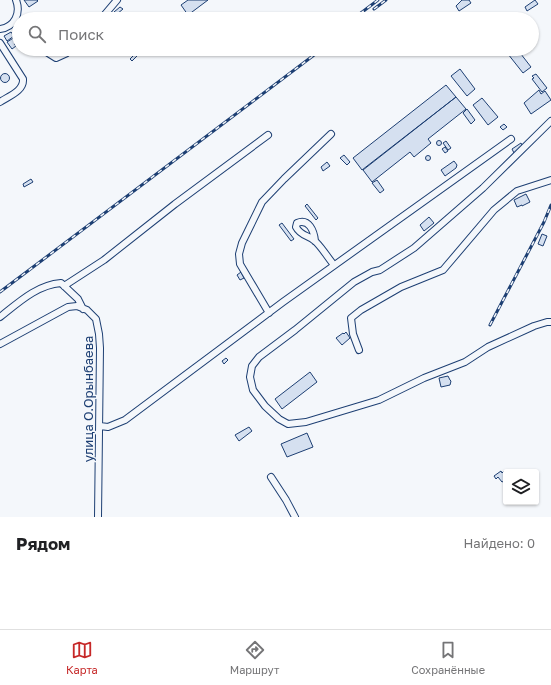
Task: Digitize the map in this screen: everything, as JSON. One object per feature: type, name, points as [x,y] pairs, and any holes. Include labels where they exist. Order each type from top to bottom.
[{"type":"street","points":[[16,0],[18,12]]},
{"type":"street","points":[[107,12],[117,0]]},
{"type":"street","points":[[0,29],[8,27],[12,24]]},
{"type":"street","points":[[0,43],[23,79],[24,84],[20,89],[0,102]]},
{"type":"street","points":[[51,56],[56,58],[60,56]]},
{"type":"street","points":[[551,121],[483,188],[414,248],[380,270],[372,272],[354,282],[259,357],[252,366],[250,377],[253,390],[265,406],[279,419],[288,424],[306,422],[379,400],[424,378],[465,362],[488,347],[528,329],[551,322]]},
{"type":"street","points":[[269,313],[240,264],[239,254],[242,243],[262,202],[331,134]]},
{"type":"street","points":[[0,317],[29,294],[50,284],[61,283],[64,286],[104,260],[175,204],[268,135]]},
{"type":"street","points":[[100,426],[108,427],[125,420],[334,265],[511,139]]},
{"type":"street","points":[[359,350],[353,334],[351,318],[361,310],[401,287],[444,270],[494,210],[517,191],[551,180]]},
{"type":"street","points":[[315,241],[334,265]]},
{"type":"street","name":"улица О.Орынбаева","points":[[64,286],[78,299],[83,308],[88,310],[96,319],[99,334],[100,426],[98,517]]},
{"type":"street","points":[[0,344],[68,307],[77,306],[83,308]]},
{"type":"street","points":[[271,477],[295,517]]},
{"type":"building","points":[[24,0],[37,0],[38,1],[29,7]]},
{"type":"building","points":[[188,0],[208,0],[192,12],[186,12],[181,5]]},
{"type":"building","points":[[462,0],[469,0],[471,3],[459,11],[456,6]]},
{"type":"building","points":[[535,0],[538,4],[527,11],[525,7]]},
{"type":"building","points":[[120,7],[123,9],[119,12],[114,12]]},
{"type":"building","points":[[11,32],[12,33],[12,37],[7,41],[4,36]]},
{"type":"building","points":[[12,39],[12,49],[7,42]]},
{"type":"building","points":[[133,56],[137,56],[132,61],[130,59]]},
{"type":"building","points":[[510,56],[522,56],[531,67],[523,73]]},
{"type":"building","points":[[460,69],[475,89],[467,96],[451,76]]},
{"type":"building","points":[[3,74],[7,74],[9,78],[7,82],[3,82],[1,80],[1,76]]},
{"type":"building","points":[[536,74],[547,88],[542,92],[532,79],[534,78],[532,76]]},
{"type":"building","points":[[446,85],[456,97],[362,170],[353,158]]},
{"type":"building","points":[[539,90],[541,94],[545,91],[551,100],[531,114],[524,103]]},
{"type":"building","points":[[456,97],[466,109],[428,139],[431,143],[414,157],[410,152],[372,182],[363,170]]},
{"type":"building","points":[[482,98],[498,117],[488,125],[473,105]]},
{"type":"building","points":[[467,109],[475,120],[471,124],[463,113]]},
{"type":"building","points":[[504,124],[507,127],[503,130],[500,127]]},
{"type":"building","points":[[439,140],[442,143],[439,146],[436,143]]},
{"type":"building","points":[[446,141],[451,148],[448,150],[443,143]]},
{"type":"building","points":[[521,143],[523,147],[514,153],[512,149]]},
{"type":"building","points":[[445,147],[448,151],[445,153],[442,149]]},
{"type":"building","points":[[344,155],[350,162],[347,165],[340,158]]},
{"type":"building","points":[[428,155],[431,158],[428,161],[425,158]]},
{"type":"building","points":[[454,161],[457,165],[456,168],[445,176],[441,170]]},
{"type":"building","points":[[327,162],[330,166],[323,171],[321,167]]},
{"type":"building","points":[[31,179],[33,182],[24,187],[23,184]]},
{"type":"building","points":[[377,180],[384,190],[380,193],[372,183]]},
{"type":"building","points":[[526,194],[530,202],[517,207],[514,200]]},
{"type":"building","points":[[307,204],[318,218],[316,220],[305,206]]},
{"type":"building","points":[[429,217],[434,223],[424,231],[420,225]]},
{"type":"building","points":[[282,223],[294,239],[291,241],[279,225]]},
{"type":"building","points":[[542,234],[547,236],[543,246],[538,244]]},
{"type":"building","points":[[241,272],[244,278],[240,280],[237,275]]},
{"type":"building","points":[[346,332],[350,338],[342,345],[336,338]]},
{"type":"building","points":[[226,358],[228,360],[224,364],[222,361]]},
{"type":"building","points":[[310,372],[317,382],[282,409],[275,399]]},
{"type":"building","points":[[448,376],[451,381],[450,385],[441,387],[439,378]]},
{"type":"building","points":[[249,427],[252,431],[239,441],[235,435]]},
{"type":"building","points":[[307,433],[313,447],[287,457],[281,444]]},
{"type":"building","points":[[501,471],[502,473],[503,472],[503,482],[498,477],[496,479],[494,476]]},
{"type":"railway","points":[[362,12],[378,0]]},
{"type":"railway","points":[[374,9],[386,0]]},
{"type":"railway","points":[[0,292],[313,56]]},
{"type":"railway","points":[[490,325],[544,222],[551,205]]}]
